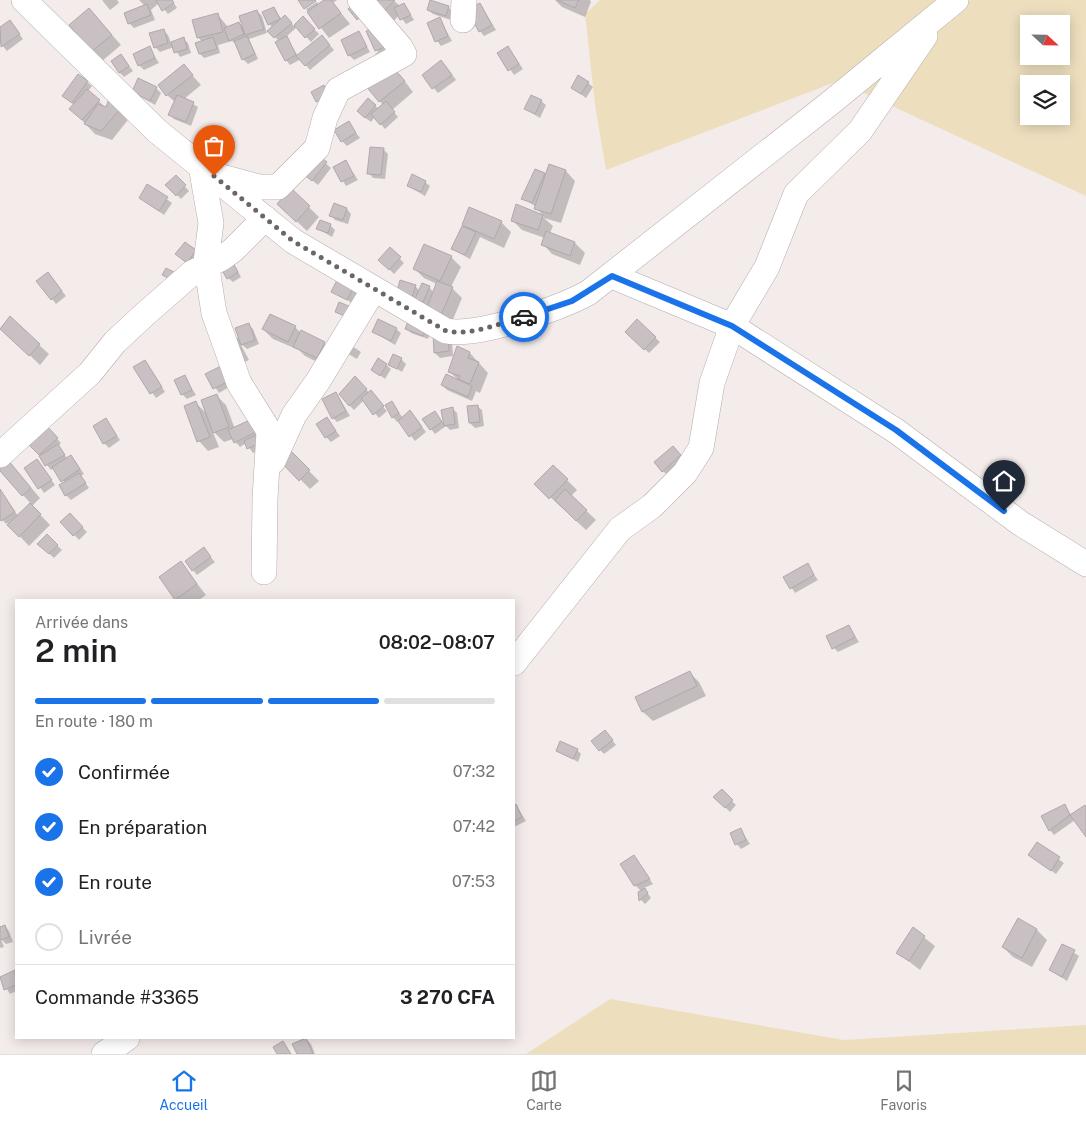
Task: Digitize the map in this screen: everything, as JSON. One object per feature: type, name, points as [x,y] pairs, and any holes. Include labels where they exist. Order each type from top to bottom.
[{"type":"street","points":[[24,0],[157,130],[293,241],[446,331],[456,333],[493,325],[572,301],[612,276],[949,6]]},
{"type":"street","points":[[201,166],[227,180],[259,188],[278,187],[316,148],[322,123],[338,90],[404,54],[360,0]]},
{"type":"street","points":[[515,662],[620,529],[652,506],[686,473],[701,448],[712,383],[732,326],[767,267],[796,194],[860,131],[949,6]]},
{"type":"street","points":[[201,166],[211,223],[206,266],[212,287],[214,313],[239,383],[270,431],[265,499],[264,572]]},
{"type":"street","points":[[0,455],[90,373],[115,342],[144,315],[192,273],[233,250],[264,218]]},
{"type":"street","points":[[612,276],[732,326],[896,430],[1020,523],[1086,564]]},
{"type":"street","points":[[265,499],[274,456],[294,415],[318,381],[374,289]]},
{"type":"street","points":[[104,1054],[126,1039]]},
{"type":"shaded area","points":[[600,0],[1086,0],[1086,196],[838,81],[606,170],[595,105],[585,14]]},
{"type":"shaded area","points":[[610,999],[844,1040],[1086,1025],[1086,1054],[526,1054]]},
{"type":"building","points":[[156,0],[172,0],[174,3],[162,11]]},
{"type":"building","points":[[298,0],[315,0],[316,1],[304,9]]},
{"type":"building","points":[[324,0],[331,0],[341,13],[319,29],[307,12]]},
{"type":"building","points":[[370,0],[395,0],[382,13]]},
{"type":"building","points":[[430,0],[449,6],[446,16],[427,10]]},
{"type":"building","points":[[557,0],[579,0],[575,8]]},
{"type":"building","points":[[357,1],[366,12],[357,20],[348,9]]},
{"type":"building","points":[[404,3],[411,15],[400,20],[394,8]]},
{"type":"building","points":[[480,3],[492,25],[479,32],[467,10]]},
{"type":"building","points":[[147,4],[151,15],[128,24],[124,13]]},
{"type":"building","points":[[274,7],[280,19],[268,25],[262,12]]},
{"type":"building","points":[[89,8],[112,35],[91,52],[69,25]]},
{"type":"building","points":[[257,10],[264,29],[245,35],[239,16]]},
{"type":"building","points":[[218,13],[223,32],[197,38],[192,20]]},
{"type":"building","points":[[285,15],[292,23],[274,38],[267,31]]},
{"type":"building","points":[[303,16],[315,29],[305,38],[294,25]]},
{"type":"building","points":[[440,17],[448,36],[435,42],[427,23]]},
{"type":"building","points":[[10,20],[20,34],[1,47],[0,27]]},
{"type":"building","points":[[239,22],[244,34],[229,41],[224,28]]},
{"type":"building","points":[[380,25],[389,45],[375,51],[366,31]]},
{"type":"building","points":[[164,29],[168,43],[154,48],[149,33]]},
{"type":"building","points":[[359,31],[367,47],[348,56],[341,40]]},
{"type":"building","points":[[322,35],[330,45],[305,66],[296,56]]},
{"type":"building","points":[[247,36],[255,54],[242,60],[234,41]]},
{"type":"building","points":[[287,36],[296,55],[285,61],[275,42]]},
{"type":"building","points":[[184,37],[187,49],[174,53],[171,42]]},
{"type":"building","points":[[213,37],[217,49],[199,54],[195,43]]},
{"type":"building","points":[[150,46],[155,58],[138,66],[133,54]]},
{"type":"building","points":[[508,46],[519,64],[508,71],[497,53]]},
{"type":"building","points":[[121,54],[129,66],[119,73],[111,61]]},
{"type":"building","points":[[441,60],[452,75],[432,89],[422,75]]},
{"type":"building","points":[[184,64],[193,75],[166,96],[158,85]]},
{"type":"building","points":[[390,64],[405,81],[379,102],[365,85]]},
{"type":"building","points":[[78,74],[88,81],[72,103],[62,96]]},
{"type":"building","points":[[578,75],[589,82],[581,94],[571,88]]},
{"type":"building","points":[[138,78],[157,87],[150,101],[132,92]]},
{"type":"building","points":[[324,85],[329,96],[316,102],[311,92]]},
{"type":"building","points":[[87,89],[100,100],[82,120],[69,109]]},
{"type":"building","points":[[177,95],[194,102],[186,122],[168,115]]},
{"type":"building","points":[[531,95],[542,100],[535,114],[524,109]]},
{"type":"building","points":[[110,96],[123,106],[101,131],[84,124],[98,104],[106,107]]},
{"type":"building","points":[[368,98],[376,105],[365,118],[357,111]]},
{"type":"building","points":[[386,101],[395,112],[380,125],[371,114]]},
{"type":"building","points":[[349,121],[356,133],[341,142],[334,130]]},
{"type":"building","points":[[370,147],[384,148],[381,175],[367,174]]},
{"type":"building","points":[[316,154],[327,162],[312,181],[302,173]]},
{"type":"building","points":[[346,160],[354,176],[341,182],[333,167]]},
{"type":"building","points":[[549,164],[566,170],[551,214],[534,209]]},
{"type":"building","points":[[535,169],[545,173],[532,203],[521,199]]},
{"type":"building","points":[[412,174],[426,181],[421,192],[407,186]]},
{"type":"building","points":[[176,175],[186,185],[176,196],[165,185]]},
{"type":"building","points":[[147,184],[168,197],[159,211],[139,198]]},
{"type":"building","points":[[291,188],[310,206],[296,222],[277,204]]},
{"type":"building","points":[[334,203],[347,208],[343,220],[329,216]]},
{"type":"building","points":[[516,204],[543,215],[538,230],[511,221]]},
{"type":"building","points":[[469,207],[502,221],[494,239],[462,225]]},
{"type":"building","points":[[320,220],[331,224],[328,233],[316,229]]},
{"type":"building","points":[[462,226],[476,232],[465,255],[451,249]]},
{"type":"building","points":[[546,231],[575,242],[570,256],[541,245]]},
{"type":"building","points":[[185,242],[196,250],[187,263],[175,254]]},
{"type":"building","points":[[424,244],[452,256],[440,281],[413,269]]},
{"type":"building","points":[[390,247],[401,257],[389,270],[378,260]]},
{"type":"building","points":[[230,258],[238,272],[227,279],[219,265]]},
{"type":"building","points":[[166,268],[174,272],[170,279],[162,275]]},
{"type":"building","points":[[48,272],[62,291],[51,300],[36,281]]},
{"type":"building","points":[[339,276],[355,284],[347,300],[331,292]]},
{"type":"building","points":[[400,280],[416,285],[411,300],[396,295]]},
{"type":"building","points":[[437,281],[453,287],[441,315],[426,310]]},
{"type":"building","points":[[422,283],[430,286],[423,302],[415,299]]},
{"type":"building","points":[[339,302],[351,307],[347,317],[335,312]]},
{"type":"building","points":[[270,314],[296,326],[288,342],[262,329]]},
{"type":"building","points":[[10,316],[40,344],[29,356],[0,329]]},
{"type":"building","points":[[410,316],[428,323],[423,336],[405,329]]},
{"type":"building","points":[[378,319],[397,328],[391,341],[372,332]]},
{"type":"building","points":[[637,319],[656,337],[644,350],[625,332]]},
{"type":"building","points":[[249,323],[255,340],[241,345],[235,328]]},
{"type":"building","points":[[301,330],[325,342],[317,358],[293,347]]},
{"type":"building","points":[[433,334],[448,334],[449,351],[434,353]]},
{"type":"building","points":[[457,346],[470,352],[468,358],[479,362],[470,384],[458,379],[460,376],[448,372]]},
{"type":"building","points":[[393,354],[402,358],[397,369],[388,365]]},
{"type":"building","points":[[378,358],[387,364],[380,376],[371,370]]},
{"type":"building","points":[[145,360],[162,387],[150,394],[133,367]]},
{"type":"building","points":[[225,364],[233,379],[213,389],[205,374]]},
{"type":"building","points":[[446,374],[472,386],[468,397],[441,385]]},
{"type":"building","points":[[185,375],[192,390],[181,395],[174,380]]},
{"type":"building","points":[[355,376],[367,389],[349,406],[339,394]]},
{"type":"building","points":[[371,390],[384,406],[373,415],[361,398]]},
{"type":"building","points":[[336,392],[346,411],[332,419],[322,399]]},
{"type":"building","points":[[217,394],[229,427],[213,433],[201,400]]},
{"type":"building","points":[[196,401],[210,437],[197,442],[184,406]]},
{"type":"building","points":[[392,401],[399,413],[392,418],[385,405]]},
{"type":"building","points":[[478,405],[480,422],[469,423],[467,406]]},
{"type":"building","points":[[453,407],[455,424],[444,426],[441,410]]},
{"type":"building","points":[[410,410],[422,427],[409,437],[398,421]]},
{"type":"building","points":[[435,411],[442,422],[430,430],[422,419]]},
{"type":"building","points":[[327,417],[336,431],[325,438],[316,424]]},
{"type":"building","points":[[106,418],[117,436],[103,444],[93,426]]},
{"type":"building","points":[[252,419],[258,431],[234,443],[228,430]]},
{"type":"building","points":[[47,426],[58,438],[39,455],[28,444]]},
{"type":"building","points":[[256,435],[260,443],[247,449],[244,441]]},
{"type":"building","points":[[58,444],[65,455],[45,466],[39,456]]},
{"type":"building","points":[[673,446],[681,455],[662,472],[654,462]]},
{"type":"building","points":[[288,448],[310,470],[299,481],[277,458]]},
{"type":"building","points":[[71,455],[80,469],[61,482],[52,467]]},
{"type":"building","points":[[37,459],[52,480],[38,489],[24,468]]},
{"type":"building","points":[[8,460],[31,488],[22,496],[0,471],[0,466]]},
{"type":"building","points":[[553,465],[568,479],[549,499],[534,484]]},
{"type":"building","points":[[79,473],[86,483],[65,496],[59,485]]},
{"type":"building","points":[[0,489],[15,512],[1,521],[0,519]]},
{"type":"building","points":[[565,489],[587,510],[576,521],[555,500]]},
{"type":"building","points":[[30,503],[41,514],[19,537],[7,525]]},
{"type":"building","points":[[70,513],[83,527],[73,536],[60,522]]},
{"type":"building","points":[[47,534],[58,545],[49,554],[37,544]]},
{"type":"building","points":[[204,547],[211,557],[192,571],[185,561]]},
{"type":"building","points":[[181,561],[197,584],[174,599],[159,577]]},
{"type":"building","points":[[808,563],[814,575],[790,589],[783,577]]},
{"type":"building","points":[[849,625],[855,637],[832,649],[826,636]]},
{"type":"building","points":[[690,671],[697,686],[642,712],[635,697]]},
{"type":"building","points":[[605,730],[613,740],[599,751],[591,741]]},
{"type":"building","points":[[560,741],[578,749],[573,759],[556,751]]},
{"type":"building","points":[[722,789],[733,800],[725,808],[713,797]]},
{"type":"building","points":[[515,804],[522,817],[515,820]]},
{"type":"building","points":[[1065,804],[1070,815],[1049,831],[1041,816]]},
{"type":"building","points":[[1085,805],[1086,807],[1086,837],[1070,815]]},
{"type":"building","points":[[741,828],[746,840],[735,845],[730,833]]},
{"type":"building","points":[[1037,842],[1060,857],[1051,871],[1028,855]]},
{"type":"building","points":[[634,855],[650,879],[634,886],[620,864]]},
{"type":"building","points":[[645,888],[648,893],[639,901],[638,892]]},
{"type":"building","points":[[1018,918],[1037,929],[1022,958],[1002,947]]},
{"type":"building","points":[[5,925],[9,937],[0,940],[0,927]]},
{"type":"building","points":[[913,927],[925,936],[909,961],[896,953]]},
{"type":"building","points":[[1062,944],[1075,950],[1062,977],[1049,970]]},
{"type":"building","points":[[15,970],[15,985],[4,990],[0,977]]},
{"type":"building","points":[[306,1039],[313,1054],[297,1054],[292,1044]]},
{"type":"building","points":[[283,1041],[291,1054],[277,1054],[273,1047]]},
{"type":"way so far","points":[[214,176],[293,241],[446,331],[456,333],[476,330],[524,317]]},
{"type":"route","points":[[524,317],[572,301],[588,293],[612,276],[732,326],[896,430],[1004,511]]}]
